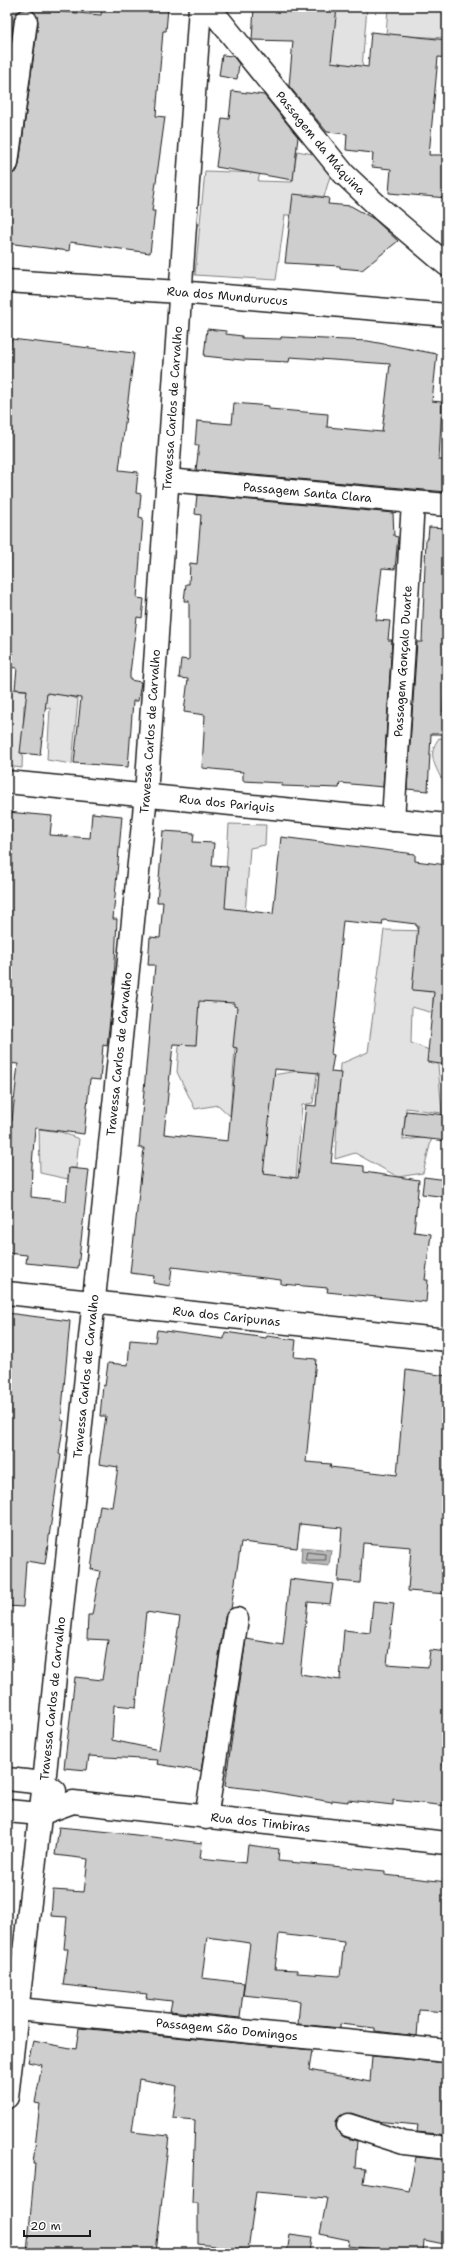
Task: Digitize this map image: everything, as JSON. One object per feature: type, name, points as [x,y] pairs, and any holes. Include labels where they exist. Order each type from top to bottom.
[{"type":"street","name":"Travessa Carlos de Carvalho","points":[[7,2097],[12,2009],[44,1783],[95,1302],[146,795],[179,292],[200,7]]},
{"type":"street","name":"Passagem da Máquina","points":[[209,7],[344,174],[381,209],[447,265]]},
{"type":"street","points":[[7,163],[26,21]]},
{"type":"street","name":"Rua dos Mundurucus","points":[[7,281],[179,292],[447,315]]},
{"type":"street","name":"Passagem Santa Clara","points":[[167,480],[447,505]]},
{"type":"street","name":"Passagem Gonçalo Duarte","points":[[393,820],[413,503]]},
{"type":"street","name":"Rua dos Pariquis","points":[[7,782],[447,826]]},
{"type":"street","name":"Rua dos Caripunas","points":[[7,1293],[447,1340]]},
{"type":"street","points":[[206,1818],[237,1618]]},
{"type":"street","name":"Rua dos Timbiras","points":[[7,1778],[44,1783],[73,1802],[206,1818],[447,1843]]},
{"type":"street","name":"Rua dos Timbiras","points":[[7,1811],[40,1814],[73,1802]]},
{"type":"street","name":"Passagem São Domingos","points":[[12,2009],[447,2051]]},
{"type":"street","points":[[348,2125],[404,2143],[447,2148]]},
{"type":"shaded area","points":[[330,7],[367,7],[362,68],[326,68]]},
{"type":"shaded area","points":[[388,7],[447,7],[447,38],[386,35]]},
{"type":"shaded area","points":[[297,151],[313,154],[330,176],[324,197],[306,194],[299,215],[285,215],[276,280],[195,275],[205,171],[260,173],[258,181],[292,182]]},
{"type":"shaded area","points":[[7,689],[55,693],[78,699],[72,764],[47,760],[50,708],[24,705],[22,768],[7,766]]},
{"type":"shaded area","points":[[439,738],[447,739],[447,776],[441,778],[433,758],[434,748]]},
{"type":"shaded area","points":[[229,824],[266,825],[265,845],[250,848],[230,1116],[218,1105],[195,1109],[177,1072],[179,1046],[195,1034],[200,956],[221,949]]},
{"type":"shaded area","points":[[384,930],[432,931],[413,989],[430,992],[430,958],[447,974],[433,998],[433,1013],[412,1007],[411,1043],[437,1053],[442,1113],[406,1108],[403,1140],[432,1137],[423,1173],[398,1177],[355,1153],[335,1159],[340,1064],[368,1052]]},
{"type":"shaded area","points":[[318,1068],[313,1103],[302,1105],[296,1178],[255,1175],[272,1075]]},
{"type":"shaded area","points":[[39,1129],[61,1132],[79,1139],[76,1168],[69,1168],[68,1179],[40,1173]]},
{"type":"water","points":[[302,1547],[331,1550],[329,1566],[301,1563]]},
{"type":"building","points":[[7,7],[25,9],[16,13],[14,19],[7,69]]},
{"type":"building","points":[[102,7],[168,8],[166,31],[163,31],[156,116],[165,117],[152,211],[155,211],[150,253],[70,242],[69,251],[7,243],[7,197],[9,175],[17,171],[19,165],[38,23],[37,16],[30,9],[101,15]]},
{"type":"building","points":[[254,7],[337,7],[331,62],[368,67],[371,32],[447,40],[447,58],[438,57],[429,155],[447,155],[447,198],[389,193],[391,169],[372,167],[373,153],[346,150],[347,134],[327,132],[289,86],[293,41],[252,40]]},
{"type":"building","points":[[222,55],[233,56],[239,64],[237,79],[219,76]]},
{"type":"building","points":[[232,91],[264,95],[298,137],[293,180],[216,167],[222,118],[229,119]]},
{"type":"building","points":[[293,194],[329,198],[328,204],[351,206],[374,219],[398,241],[362,270],[340,268],[340,266],[285,263]]},
{"type":"building","points":[[207,329],[226,331],[226,334],[242,336],[242,338],[281,339],[281,337],[368,341],[437,354],[432,401],[442,402],[439,460],[447,460],[447,492],[196,470],[199,445],[195,445],[197,421],[232,424],[234,403],[269,406],[269,409],[328,414],[327,427],[382,432],[390,364],[290,357],[289,362],[242,360],[204,356]]},
{"type":"building","points":[[11,339],[134,353],[119,470],[138,472],[136,493],[141,494],[139,517],[143,518],[137,598],[144,599],[142,618],[137,617],[130,673],[130,680],[141,682],[138,701],[133,701],[128,767],[74,763],[81,698],[47,693],[40,755],[20,753],[27,690],[15,689],[17,668],[7,667],[7,376]]},
{"type":"building","points":[[197,495],[393,513],[394,536],[398,537],[395,569],[382,568],[376,620],[390,621],[388,640],[392,640],[383,787],[340,783],[339,788],[282,786],[282,783],[243,781],[243,772],[202,768],[205,715],[184,712],[188,679],[179,678],[181,659],[189,660],[189,601],[184,601],[186,584],[189,584],[190,563],[197,564],[201,515],[195,514]]},
{"type":"building","points":[[429,527],[447,528],[447,664],[443,712],[446,712],[444,734],[431,734],[428,791],[407,789],[417,642],[422,642],[426,539],[428,538]]},
{"type":"building","points":[[7,812],[52,816],[50,835],[90,838],[92,813],[122,816],[113,919],[117,919],[114,984],[107,1046],[103,1045],[100,1080],[90,1079],[84,1134],[35,1128],[31,1197],[66,1201],[69,1168],[89,1170],[78,1268],[26,1263],[27,1255],[7,1253],[7,1120],[12,1121],[18,1064],[7,1063]]},
{"type":"building","points":[[163,831],[194,833],[193,842],[214,843],[212,866],[228,867],[225,908],[273,914],[281,837],[415,854],[415,861],[447,865],[447,1065],[427,1062],[434,992],[412,990],[418,926],[416,926],[416,924],[383,920],[382,925],[343,921],[337,981],[339,981],[331,1054],[334,1055],[331,1072],[341,1073],[331,1163],[364,1166],[364,1172],[419,1180],[414,1232],[431,1234],[425,1280],[428,1280],[426,1302],[327,1292],[328,1288],[281,1284],[281,1280],[172,1267],[170,1286],[153,1283],[154,1276],[130,1273],[144,1148],[139,1148],[155,965],[148,965],[150,937],[160,938],[163,902],[157,902]],"holes":[[[199,1001],[234,1003],[234,1006],[237,1007],[233,1047],[237,1048],[228,1141],[164,1134],[173,1044],[196,1045]],[[275,1069],[319,1073],[316,1106],[306,1105],[298,1178],[263,1174]]]},
{"type":"building","points":[[406,1111],[447,1115],[447,1141],[403,1136]]},
{"type":"building","points":[[424,1177],[447,1180],[447,1197],[422,1194]]},
{"type":"building","points":[[7,1313],[70,1321],[61,1420],[64,1421],[59,1454],[61,1455],[45,1564],[26,1561],[23,1607],[7,1606]]},
{"type":"building","points":[[157,1330],[224,1339],[225,1332],[266,1338],[267,1336],[296,1340],[294,1357],[316,1359],[306,1462],[331,1464],[330,1467],[397,1475],[406,1370],[447,1376],[447,1594],[408,1591],[411,1547],[363,1543],[360,1583],[338,1581],[342,1528],[300,1524],[297,1548],[241,1542],[231,1609],[225,1617],[201,1771],[157,1764],[158,1760],[89,1756],[87,1770],[64,1768],[75,1677],[102,1680],[108,1640],[87,1639],[88,1615],[92,1615],[100,1571],[91,1569],[100,1505],[112,1507],[118,1467],[99,1464],[106,1416],[100,1416],[103,1385],[105,1386],[108,1363],[128,1365],[130,1340],[155,1342]],"holes":[[[146,1612],[180,1617],[159,1750],[112,1740],[114,1705],[136,1707]]]},
{"type":"building","points":[[290,1579],[333,1584],[330,1604],[308,1602],[300,1674],[340,1680],[344,1630],[370,1633],[373,1601],[394,1603],[387,1664],[428,1667],[430,1650],[447,1652],[447,1729],[443,1766],[447,1767],[447,1806],[393,1800],[393,1805],[348,1800],[348,1802],[332,1800],[332,1802],[261,1790],[225,1786],[246,1639],[283,1645]]},
{"type":"building","points":[[59,1827],[202,1843],[200,1858],[246,1863],[248,1845],[279,1849],[278,1861],[385,1871],[385,1875],[447,1882],[447,2012],[419,2010],[417,2036],[375,2031],[375,2028],[340,2024],[340,2028],[298,2024],[300,2001],[243,1995],[250,1943],[207,1937],[202,1978],[244,1983],[240,2018],[170,2011],[172,2001],[146,1998],[147,1994],[63,1985],[68,1949],[64,1949],[67,1917],[51,1916],[53,1890],[84,1892],[88,1859],[55,1855]],"holes":[[[279,1934],[344,1942],[340,1976],[297,1973],[297,1970],[275,1969]]]},
{"type":"building","points":[[79,2028],[312,2050],[309,2070],[370,2082],[372,2056],[447,2063],[447,2135],[417,2132],[418,2125],[375,2121],[351,2113],[340,2116],[336,2121],[336,2127],[339,2133],[344,2137],[357,2141],[355,2168],[365,2169],[363,2183],[409,2191],[416,2157],[447,2160],[447,2227],[444,2244],[424,2240],[423,2253],[393,2253],[393,2251],[348,2246],[349,2240],[320,2234],[327,2198],[256,2192],[248,2250],[198,2244],[198,2203],[192,2203],[195,2120],[173,2118],[177,2086],[139,2079],[132,2132],[169,2136],[156,2253],[27,2253],[35,2164],[33,2164],[40,2104],[35,2103],[42,2065],[28,2062],[33,2041],[76,2049]]},
{"type":"building","points":[[290,2234],[312,2237],[310,2253],[287,2253]]}]
